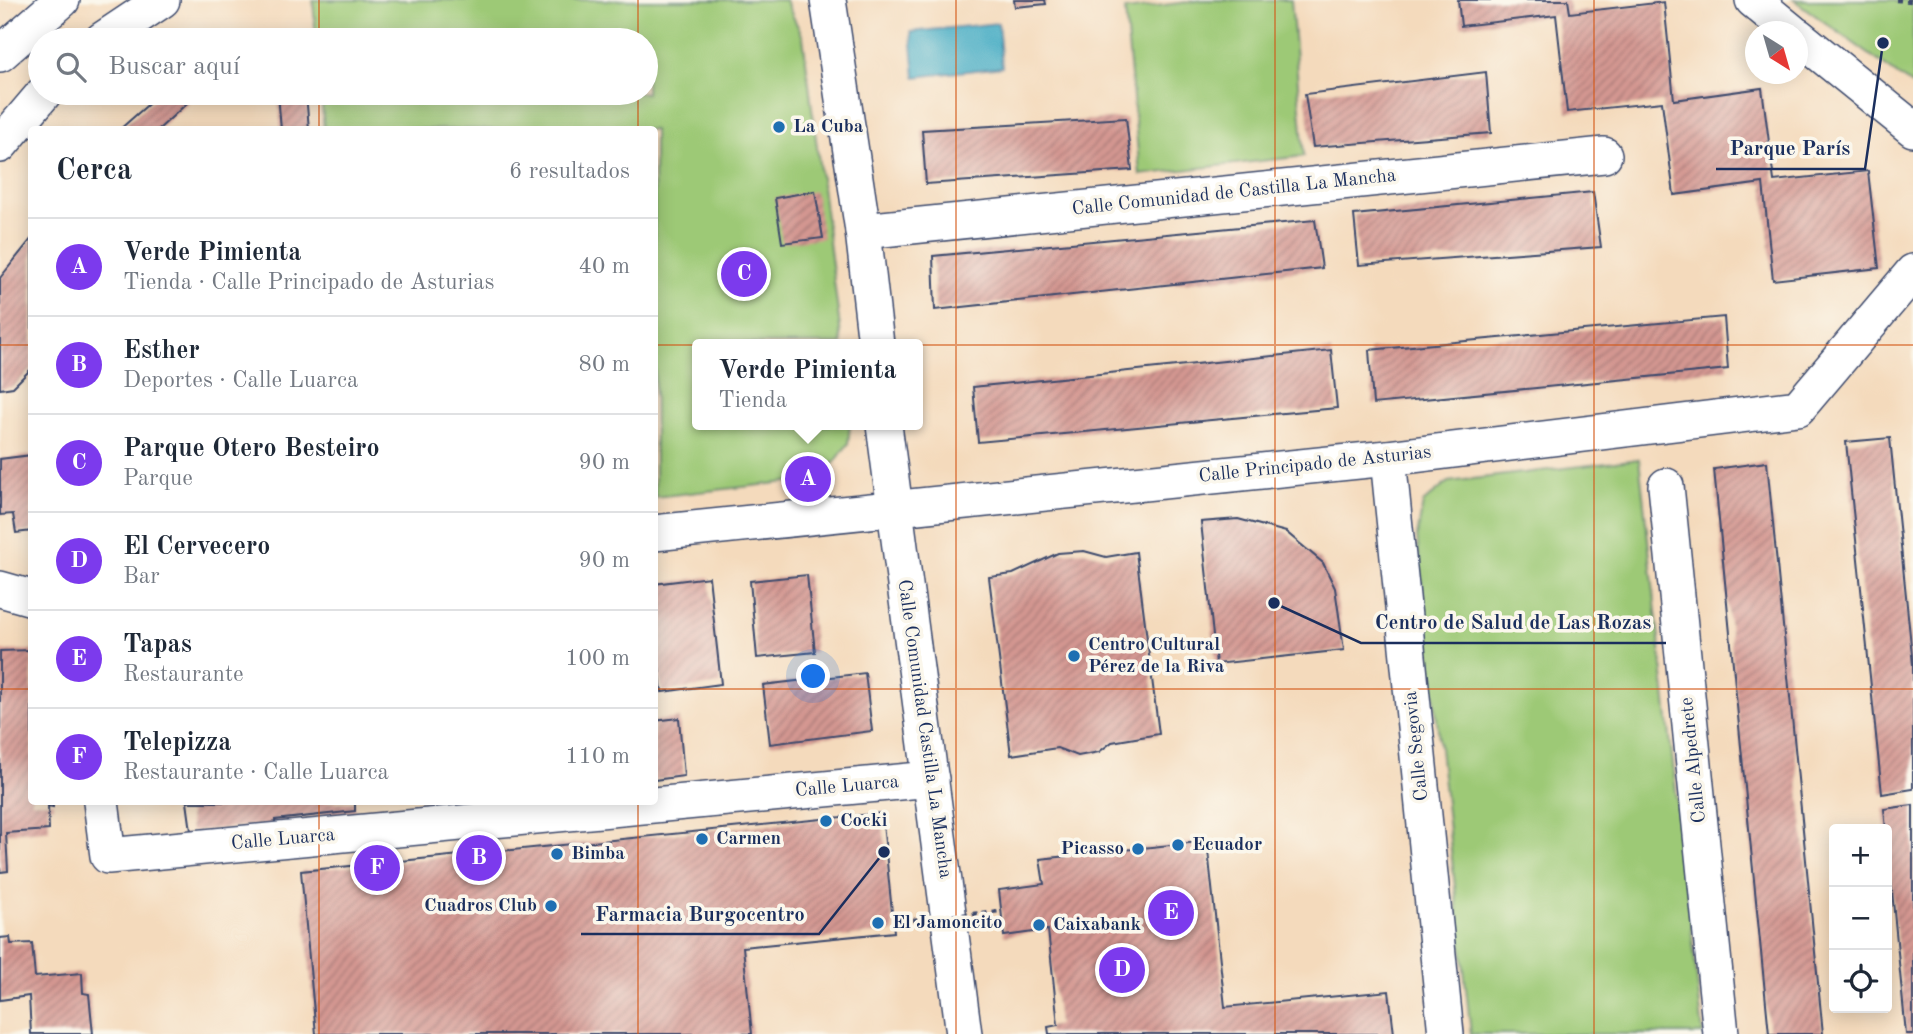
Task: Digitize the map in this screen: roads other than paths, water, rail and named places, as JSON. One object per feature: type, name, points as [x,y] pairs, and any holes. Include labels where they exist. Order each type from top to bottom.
[{"type":"street","points":[[30,28],[62,0]]},
{"type":"street","points":[[120,28],[162,0]]},
{"type":"street","points":[[828,0],[863,231],[875,339]]},
{"type":"street","points":[[1753,0],[1779,21]]},
{"type":"street","points":[[0,54],[28,30]]},
{"type":"street","points":[[1808,45],[1913,129]]},
{"type":"street","points":[[0,145],[34,105]]},
{"type":"street","name":"Calle Comunidad de Castilla La Mancha","points":[[863,231],[1604,155]]},
{"type":"street","name":"Calle Principado de Asturias","points":[[658,533],[1388,458],[1798,408],[1913,272]]},
{"type":"street","name":"Calle Comunidad Castilla La Mancha","points":[[885,430],[964,1034]]},
{"type":"street","name":"Calle Segovia","points":[[1388,458],[1446,1034]]},
{"type":"street","name":"Calle Alpedrete","points":[[1666,486],[1721,1034]]},
{"type":"street","points":[[0,589],[28,597]]},
{"type":"street","name":"Calle Luarca","points":[[658,805],[931,779]]},
{"type":"street","name":"Calle Luarca","points":[[101,805],[108,856],[653,805]]},
{"type":"water","points":[[998,23],[1002,67],[915,77],[911,32]]},
{"type":"place","name":"Parque París","points":[[1883,43]]},
{"type":"place","name":"La Cuba","points":[[779,127]]},
{"type":"place","name":"Parque Otero Besteiro","points":[[744,274]]},
{"type":"place","name":"Verde Pimienta","points":[[808,479]]},
{"type":"place","name":"Centro de Salud de Las Rozas","points":[[1274,603]]},
{"type":"place","name":"Centro Cultural Pérez de la Riva","points":[[1074,656]]},
{"type":"place","name":"Cocki","points":[[826,821]]},
{"type":"place","name":"Carmen","points":[[702,839]]},
{"type":"place","name":"Ecuador","points":[[1178,845]]},
{"type":"place","name":"Picasso","points":[[1138,849]]},
{"type":"place","name":"Farmacia Burgocentro","points":[[884,852]]},
{"type":"place","name":"Bimba","points":[[557,854]]},
{"type":"place","name":"Esther","points":[[479,858]]},
{"type":"place","name":"Telepizza","points":[[377,868]]},
{"type":"place","name":"Cuadros Club","points":[[551,906]]},
{"type":"place","name":"Tapas","points":[[1171,913]]},
{"type":"place","name":"El Jamoncito","points":[[878,923]]},
{"type":"place","name":"Caixabank","points":[[1039,925]]},
{"type":"place","name":"El Cervecero","points":[[1122,970]]}]
